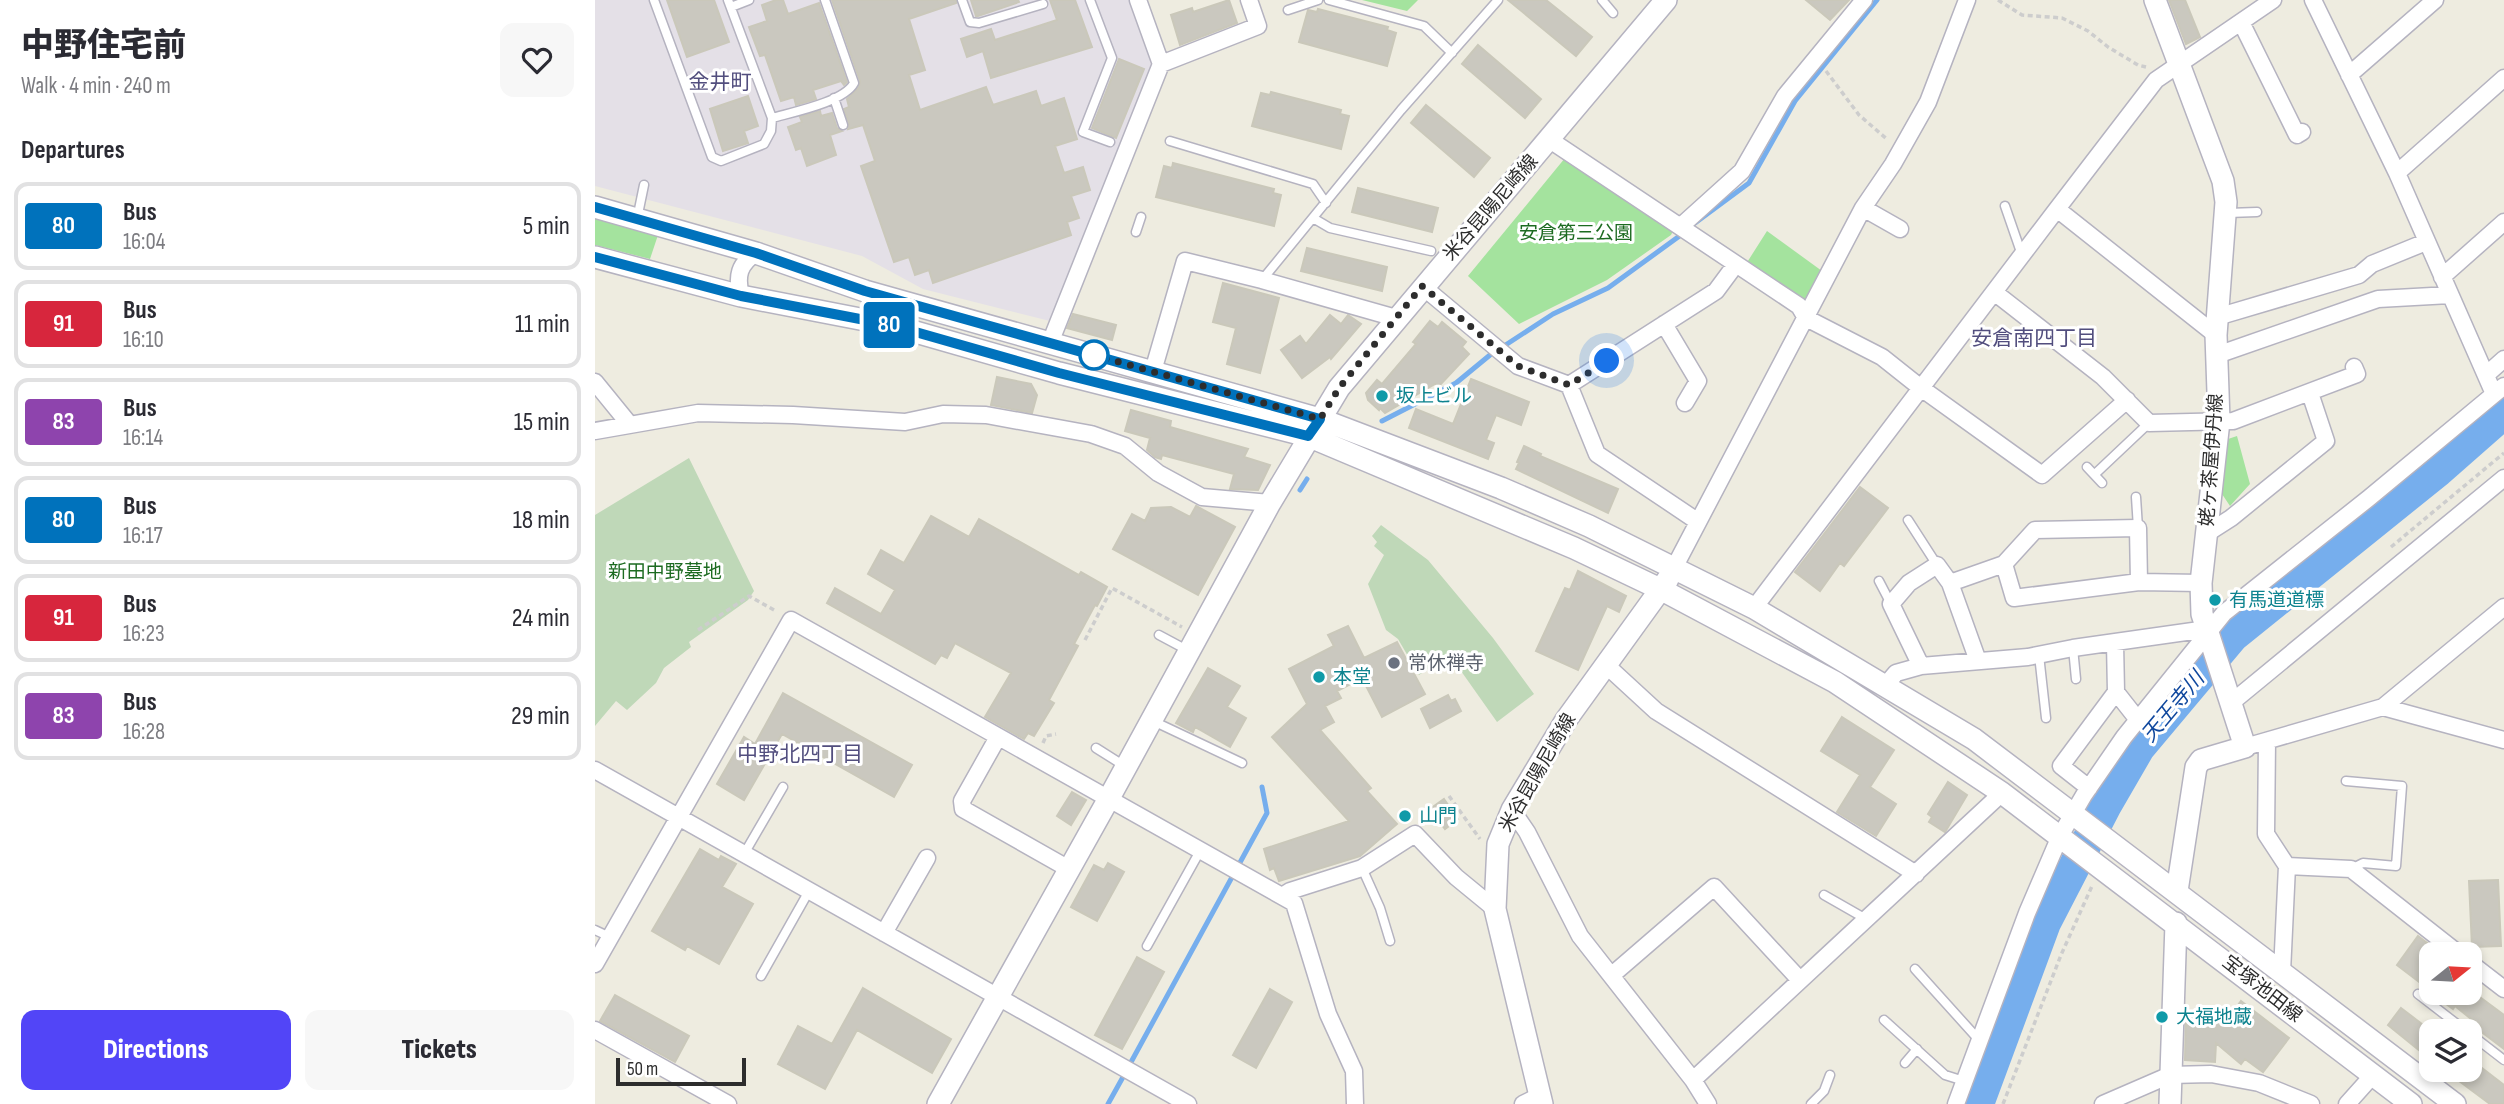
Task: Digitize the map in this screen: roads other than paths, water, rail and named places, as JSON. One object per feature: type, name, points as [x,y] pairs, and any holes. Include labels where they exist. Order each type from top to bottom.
[{"type":"street","points":[[1050,343],[1161,64],[1138,0]]},
{"type":"street","points":[[1161,64],[1258,26],[1249,0]]},
{"type":"street","points":[[1681,226],[1742,171],[1785,96],[1864,0]]},
{"type":"street","points":[[1674,568],[1863,208],[1928,102],[1967,0]]},
{"type":"street","name":"姥ヶ茶屋伊丹線","points":[[2155,0],[2223,181],[2225,213],[2216,336],[2219,421],[2201,583],[2202,614],[2245,747]]},
{"type":"street","points":[[1754,608],[2156,80],[2273,0]]},
{"type":"street","points":[[1956,1104],[2027,913],[2089,788],[2138,720],[2209,635],[2224,612],[2337,524],[2499,390],[2486,375],[2397,173],[2313,0]]},
{"type":"street","points":[[2349,75],[2435,0]]},
{"type":"street","name":"米谷昆陽尼崎線","points":[[938,1104],[1270,503],[1339,388],[1422,286],[1550,140],[1658,3]]},
{"type":"street","points":[[2241,22],[2297,135]]},
{"type":"street","points":[[2397,173],[2504,78]]},
{"type":"street","points":[[1550,140],[1799,306],[1806,317],[1882,357],[2042,475],[2127,400]]},
{"type":"street","points":[[595,207],[756,253],[865,291],[1153,372],[1314,428],[1501,488],[1589,526],[1754,608],[1974,739],[2455,1104]]},
{"type":"street","points":[[1863,208],[1900,229]]},
{"type":"street","points":[[2057,209],[2216,336]]},
{"type":"street","points":[[2442,277],[2504,222]]},
{"type":"street","points":[[2216,336],[2359,275],[2372,264],[2426,242]]},
{"type":"street","points":[[741,296],[738,276],[741,265],[756,253]]},
{"type":"street","points":[[595,257],[741,296],[891,325],[1059,373],[1314,428],[1662,590]]},
{"type":"street","points":[[1153,372],[1185,261],[1395,318]]},
{"type":"street","points":[[1569,385],[1716,291],[1736,264]]},
{"type":"street","points":[[1422,286],[1518,366],[1569,385],[1597,454],[1697,521]]},
{"type":"street","points":[[1994,292],[2103,377],[2149,423],[2233,421],[2356,374]]},
{"type":"street","points":[[2216,336],[2378,299],[2450,295]]},
{"type":"street","points":[[1664,324],[1698,381],[1685,403]]},
{"type":"street","points":[[2486,375],[2504,359]]},
{"type":"street","points":[[595,382],[630,425]]},
{"type":"street","points":[[2206,534],[2231,519],[2326,441],[2310,393]]},
{"type":"street","points":[[595,431],[698,413],[793,415],[905,422],[943,414],[986,415],[1091,434],[1125,446],[1158,472],[1202,497],[1270,503]]},
{"type":"street","points":[[2231,703],[2499,482],[2504,500]]},
{"type":"street","points":[[1950,583],[2004,564],[2035,530],[2138,528],[2139,582]]},
{"type":"street","points":[[2004,564],[2014,598],[2139,582],[2201,583]]},
{"type":"street","points":[[1921,666],[1891,604],[1909,583],[1937,565],[1950,583],[1978,661]]},
{"type":"street","name":"米谷昆陽尼崎線","points":[[1535,1101],[1495,909],[1498,844],[1512,810],[1566,720],[1662,590],[1674,568]]},
{"type":"street","name":"宝塚池田線","points":[[1662,590],[1835,682],[2002,793],[2063,838],[2102,873],[2176,923],[2411,1104]]},
{"type":"street","points":[[2177,891],[2196,767],[2201,760],[2383,707],[2504,607]]},
{"type":"street","points":[[595,964],[602,933],[679,818],[791,620],[1294,903],[1328,1014],[1354,1071],[1356,1104]]},
{"type":"street","points":[[1885,686],[1896,673],[1921,666],[2039,655],[2115,643],[2209,635]]},
{"type":"street","points":[[2115,643],[2116,692],[2138,720]]},
{"type":"street","points":[[1606,665],[1656,711],[1916,874]]},
{"type":"street","points":[[2089,788],[2061,766],[2116,692]]},
{"type":"street","points":[[2383,707],[2504,740]]},
{"type":"street","points":[[998,737],[962,801],[963,809],[1069,869]]},
{"type":"street","points":[[2267,742],[2266,834],[2287,866],[2282,972]]},
{"type":"street","points":[[595,770],[1188,1104]]},
{"type":"street","points":[[1693,1080],[2002,793]]},
{"type":"street","points":[[1512,810],[1527,832],[1580,936],[1693,1080],[1708,1104]]},
{"type":"street","points":[[1282,896],[1362,868],[1415,834],[1456,877],[1495,909]]},
{"type":"street","points":[[884,933],[926,858]]},
{"type":"street","points":[[2287,866],[2351,869],[2444,942]]},
{"type":"street","points":[[1612,975],[1714,887],[1799,979]]},
{"type":"street","points":[[2170,1104],[2176,923]]},
{"type":"street","points":[[2482,972],[2504,989]]},
{"type":"street","points":[[595,1030],[710,1100],[728,1104]]},
{"type":"street","points":[[2103,1104],[2121,1101],[2170,1075],[2211,1074],[2259,1083],[2311,1104]]},
{"type":"street","points":[[2347,1104],[2373,1075]]},
{"type":"lane","points":[[655,0],[712,156],[721,161],[764,144],[771,131],[772,118],[730,3],[749,0]]},
{"type":"lane","points":[[772,118],[849,92],[854,83],[825,0]]},
{"type":"lane","points":[[962,0],[970,22],[979,23],[1043,4]]},
{"type":"lane","points":[[1090,0],[1112,58],[1083,132],[1110,142]]},
{"type":"lane","points":[[1288,10],[1318,0]]},
{"type":"lane","points":[[1329,0],[1424,26],[1452,53]]},
{"type":"lane","points":[[1262,280],[1401,110],[1498,0]]},
{"type":"lane","points":[[1602,0],[1613,13]]},
{"type":"lane","points":[[834,98],[843,125]]},
{"type":"lane","points":[[1170,141],[1313,184],[1326,202]]},
{"type":"lane","points":[[638,219],[645,185]]},
{"type":"lane","points":[[2005,206],[2022,255]]},
{"type":"lane","points":[[2225,213],[2257,212]]},
{"type":"lane","points":[[1136,232],[1141,217]]},
{"type":"lane","points":[[1313,218],[1330,228],[1431,251]]},
{"type":"lane","points":[[2095,474],[2149,423]]},
{"type":"lane","points":[[2087,467],[2102,482]]},
{"type":"lane","points":[[2136,497],[2138,528]]},
{"type":"lane","points":[[1907,520],[1937,565]]},
{"type":"lane","points":[[1879,581],[1891,604]]},
{"type":"lane","points":[[1159,635],[1189,652]]},
{"type":"lane","points":[[2073,648],[2076,679]]},
{"type":"lane","points":[[2039,655],[2046,718]]},
{"type":"lane","points":[[1151,720],[1242,763]]},
{"type":"lane","points":[[1096,748],[1126,766]]},
{"type":"lane","points":[[2346,781],[2402,786],[2396,866],[2363,863],[2351,869]]},
{"type":"lane","points":[[744,854],[783,787]]},
{"type":"lane","points":[[1147,946],[1200,851]]},
{"type":"lane","points":[[1362,868],[1380,908],[1390,941]]},
{"type":"lane","points":[[761,976],[809,891]]},
{"type":"lane","points":[[1824,895],[1866,919]]},
{"type":"lane","points":[[1915,970],[1921,981],[1980,1040]]},
{"type":"lane","points":[[2418,994],[2451,1019]]},
{"type":"lane","points":[[1884,1020],[1945,1075],[1965,1081]]},
{"type":"lane","points":[[1903,1035],[1910,1026]]},
{"type":"lane","points":[[2482,1043],[2504,1060]]},
{"type":"lane","points":[[1905,1063],[1917,1049]]},
{"type":"lane","points":[[1811,1104],[1824,1091],[1830,1076]]},
{"type":"waterway","points":[[1695,223],[1749,183],[1795,101],[1877,0]]},
{"type":"waterway","points":[[1504,346],[1553,314],[1608,288],[1685,232]]},
{"type":"waterway","points":[[1382,421],[1456,383],[1490,355]]},
{"type":"waterway","name":"天王寺川","points":[[1978,1104],[2045,923],[2139,748],[2233,636],[2438,471],[2504,413]]},
{"type":"waterway","points":[[1300,490],[1307,479]]},
{"type":"waterway","points":[[1130,1064],[1267,813],[1262,787]]},
{"type":"waterway","points":[[1108,1104],[1123,1077]]},
{"type":"place","name":"坂上ビル","points":[[1382,396]]},
{"type":"place","name":"有馬道道標","points":[[2215,600]]},
{"type":"place","name":"常休禅寺","points":[[1394,663]]},
{"type":"place","name":"本堂","points":[[1319,677]]},
{"type":"place","name":"山門","points":[[1405,816]]},
{"type":"place","name":"大福地蔵","points":[[2162,1017]]},
{"type":"district","name":"金井町","points":[[720,82]]},
{"type":"district","name":"安倉南四丁目","points":[[2034,338]]},
{"type":"district","name":"中野北四丁目","points":[[800,754]]},
{"type":"park label","name":"安倉第三公園","points":[[1576,233]]},
{"type":"park label","name":"新田中野墓地","points":[[665,572]]}]
